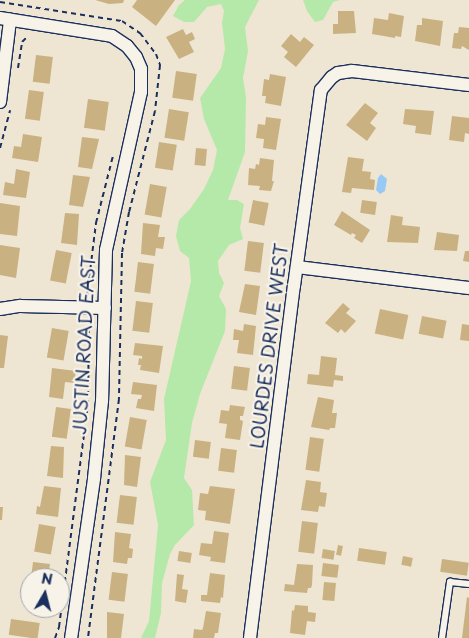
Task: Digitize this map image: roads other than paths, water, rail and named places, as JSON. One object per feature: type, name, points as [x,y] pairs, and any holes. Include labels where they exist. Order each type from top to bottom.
[{"type":"street","name":"JUSTIN ROAD EAST","points":[[5,19],[112,36],[127,46],[136,57],[141,70],[142,92],[106,250],[106,308],[102,401],[94,479],[71,638]]},
{"type":"street","points":[[5,19],[5,105]]},
{"type":"street","name":"LOURDES DRIVE WEST","points":[[250,638],[318,97],[332,77],[345,71],[469,85]]},
{"type":"street","points":[[297,267],[469,288]]},
{"type":"street","points":[[0,309],[20,306],[106,308]]},
{"type":"lane","points":[[442,638],[450,582],[469,584]]},
{"type":"water","points":[[381,174],[387,179],[385,191],[380,194],[376,190],[378,178]]}]
